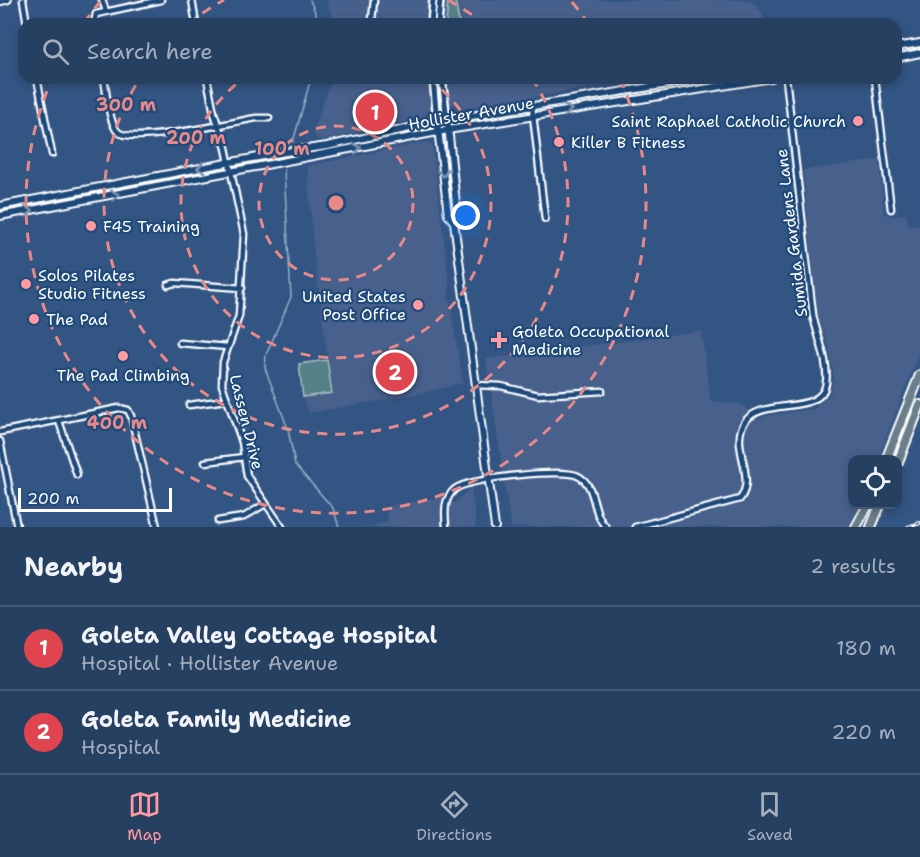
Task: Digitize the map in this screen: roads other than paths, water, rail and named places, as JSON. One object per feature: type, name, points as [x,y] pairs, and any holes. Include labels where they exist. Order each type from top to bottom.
[{"type":"highway","points":[[888,455],[920,375]]},
{"type":"highway","points":[[900,455],[920,405]]},
{"type":"highway","points":[[858,524],[866,509]]},
{"type":"highway","points":[[871,527],[878,509]]},
{"type":"main road","points":[[902,46],[920,43]]},
{"type":"main road","points":[[902,57],[920,53]]},
{"type":"main road","name":"Hollister Avenue","points":[[0,206],[447,120],[667,84]]},
{"type":"main road","name":"Hollister Avenue","points":[[0,216],[277,165],[448,130],[734,84]]},
{"type":"main road","points":[[447,120],[458,213],[454,222],[495,527]]},
{"type":"main road","points":[[437,122],[448,215],[454,222]]},
{"type":"street","points":[[0,2],[8,0]]},
{"type":"street","points":[[23,0],[26,18]]},
{"type":"street","points":[[102,0],[106,11]]},
{"type":"street","points":[[95,18],[96,14],[106,11],[161,0]]},
{"type":"street","points":[[192,0],[195,18]]},
{"type":"street","points":[[372,18],[374,0]]},
{"type":"street","points":[[432,18],[434,0]]},
{"type":"street","points":[[438,18],[440,0]]},
{"type":"street","points":[[38,84],[52,154]]},
{"type":"street","points":[[105,84],[114,127],[124,135],[135,137],[167,134],[218,124],[269,118]]},
{"type":"street","name":"Lassen Drive","points":[[208,84],[230,162],[244,234],[239,316],[228,347],[222,375],[226,400],[243,442],[247,476],[282,527]]},
{"type":"street","points":[[434,84],[437,122]]},
{"type":"street","points":[[443,84],[447,120]]},
{"type":"street","name":"Sumida Gardens Lane","points":[[635,527],[740,499],[746,489],[740,436],[743,423],[756,411],[809,402],[822,393],[826,383],[821,345],[813,315],[787,84]]},
{"type":"street","points":[[876,84],[891,209]]},
{"type":"street","points":[[532,105],[545,219]]},
{"type":"street","points":[[120,142],[124,135]]},
{"type":"street","points":[[168,285],[174,283],[242,288]]},
{"type":"street","points":[[180,344],[228,347]]},
{"type":"street","points":[[475,385],[501,386],[538,395],[602,392]]},
{"type":"street","points":[[189,405],[226,400]]},
{"type":"street","points":[[0,432],[119,408],[128,410],[157,527]]},
{"type":"street","points":[[59,421],[77,475]]},
{"type":"street","points":[[0,441],[17,527]]},
{"type":"street","points":[[205,462],[244,457]]},
{"type":"street","points":[[446,527],[444,509],[450,494],[464,483],[488,478],[557,474],[578,475],[589,488],[598,519],[606,527]]},
{"type":"street","points":[[218,521],[244,517],[265,504]]},
{"type":"waterway","points":[[310,0],[318,18]]},
{"type":"waterway","points":[[293,142],[309,84]]},
{"type":"waterway","points":[[284,170],[291,297],[266,355],[265,368],[288,429],[295,465],[333,508],[339,527]]},
{"type":"railway","points":[[908,527],[920,523]]},
{"type":"place","name":"Goleta Valley Cottage Hospital","points":[[375,112]]},
{"type":"place","name":"Saint Raphael Catholic Church","points":[[858,121]]},
{"type":"place","name":"Killer B Fitness","points":[[559,142]]},
{"type":"place","name":"F45 Training","points":[[91,226]]},
{"type":"place","name":"Solos Pilates Studio Fitness","points":[[26,284]]},
{"type":"place","name":"United States Post Office","points":[[418,305]]},
{"type":"place","name":"The Pad","points":[[34,319]]},
{"type":"place","name":"Goleta Occupational Medicine","points":[[499,340]]},
{"type":"place","name":"The Pad Climbing","points":[[123,356]]},
{"type":"place","name":"Goleta Family Medicine","points":[[395,372]]}]
